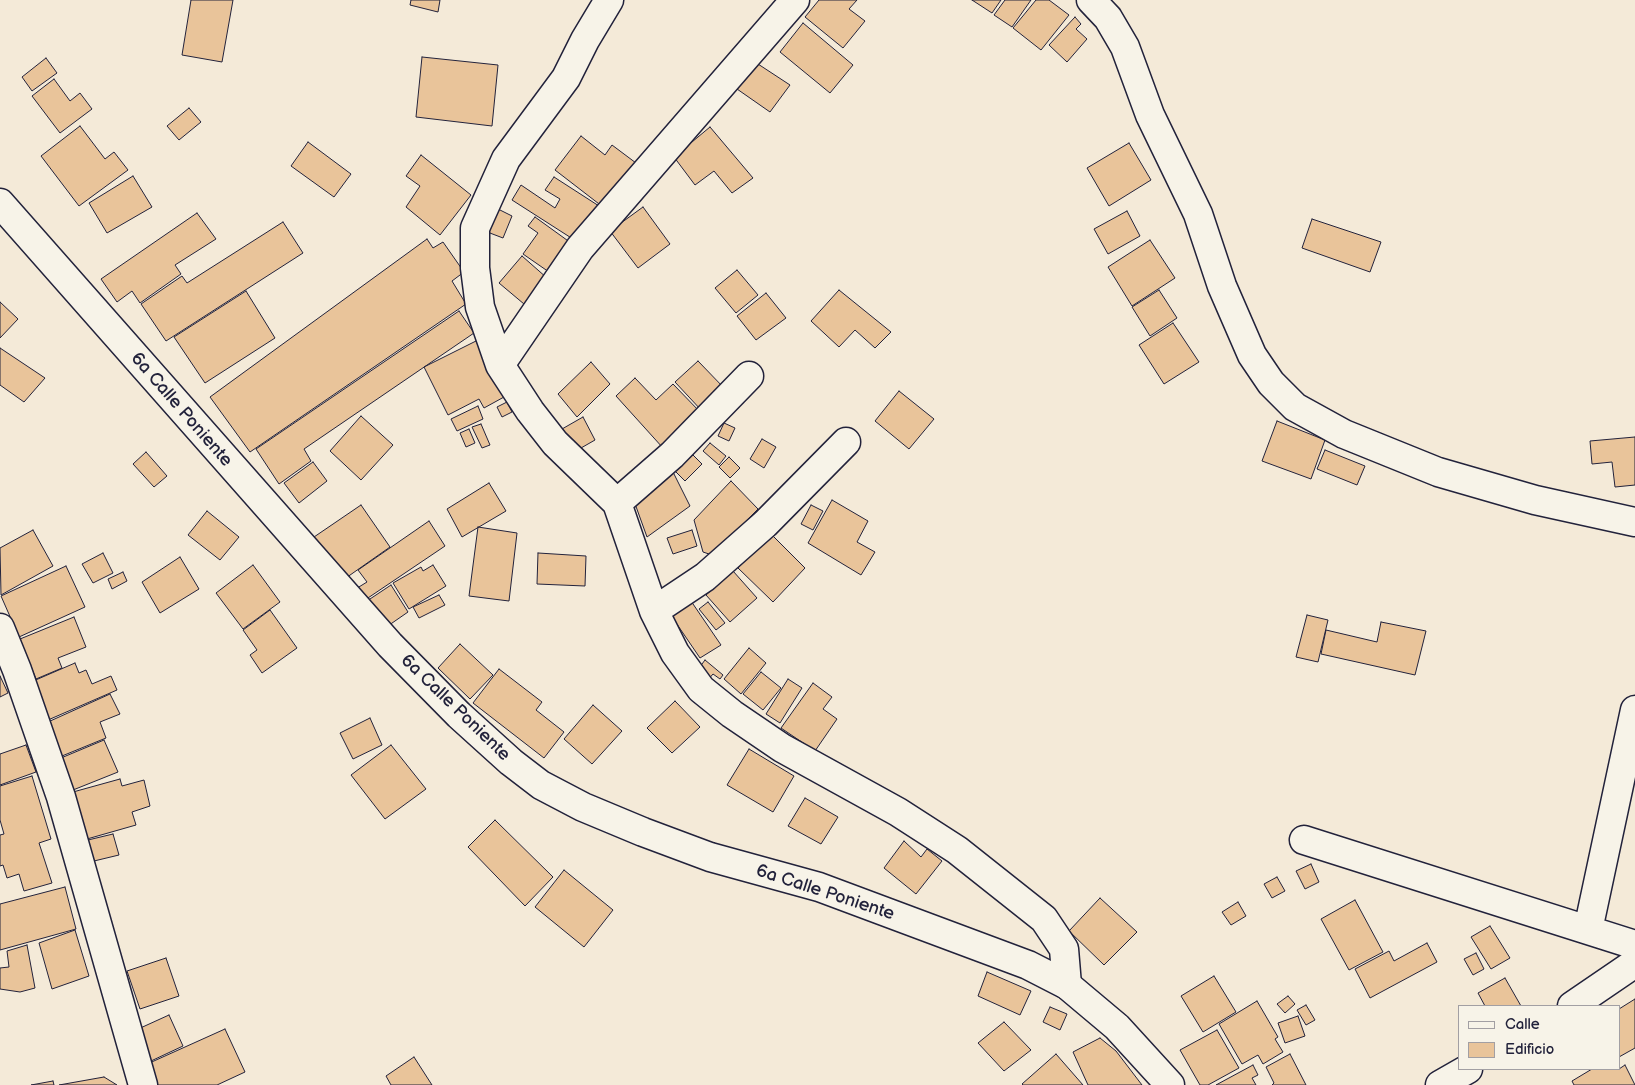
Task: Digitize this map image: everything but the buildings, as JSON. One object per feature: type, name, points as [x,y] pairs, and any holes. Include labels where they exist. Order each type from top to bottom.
[{"type":"street","points":[[609,0],[584,40],[566,78],[506,160],[474,228],[475,268],[480,307],[500,365],[530,412],[555,443],[617,503],[654,611],[675,653],[701,689],[732,714],[782,748],[898,812],[957,850],[1044,919],[1064,949],[1067,985]]},
{"type":"street","points":[[500,365],[580,248],[795,0]]},
{"type":"street","points":[[1091,0],[1108,18],[1125,48],[1150,116],[1198,214],[1222,286],[1252,355],[1271,383],[1289,401],[1344,434],[1438,472],[1535,500],[1635,522]]},
{"type":"street","name":"6a Calle Poniente","points":[[0,203],[390,645],[459,715],[511,762],[558,794],[643,832],[710,857],[820,887],[1028,965],[1067,985],[1117,1027],[1170,1085]]},
{"type":"street","points":[[617,503],[672,455],[749,376]]},
{"type":"street","points":[[654,611],[672,601],[712,571],[765,524],[846,442]]},
{"type":"street","points":[[0,628],[17,670],[61,797],[143,1085]]},
{"type":"street","points":[[1588,930],[1635,710]]},
{"type":"street","points":[[1304,840],[1635,945]]},
{"type":"street","points":[[1573,1005],[1601,984],[1635,963]]},
{"type":"street","points":[[1440,1085],[1466,1070]]}]
